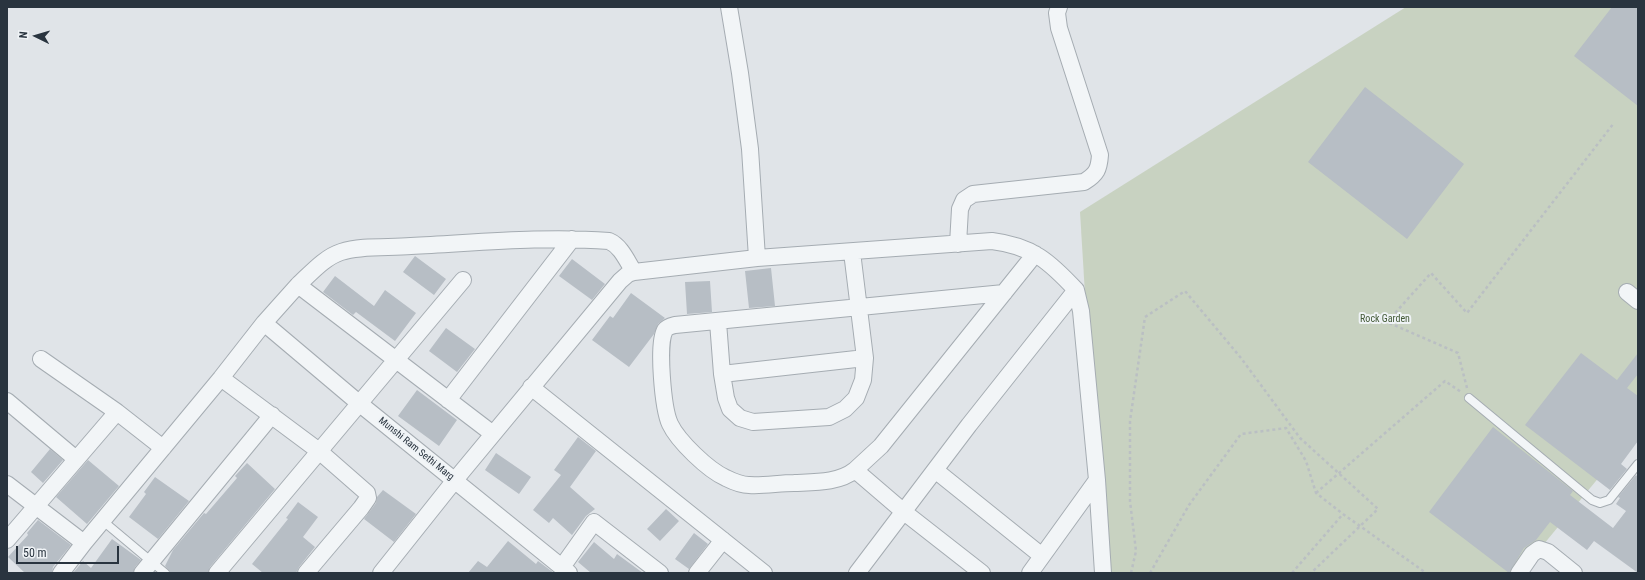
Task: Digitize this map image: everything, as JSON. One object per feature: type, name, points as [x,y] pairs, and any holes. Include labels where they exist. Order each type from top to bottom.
[{"type":"street","points":[[729,7],[740,72],[750,149],[758,258]]},
{"type":"street","points":[[958,244],[960,209],[964,200],[973,194],[1084,182],[1094,176],[1099,167],[1100,155],[1059,28],[1057,13],[1059,7]]},
{"type":"street","points":[[61,573],[264,324],[298,285],[328,259],[341,252],[497,242],[572,239],[609,241],[619,247],[634,272]]},
{"type":"street","points":[[448,400],[572,239]]},
{"type":"street","points":[[381,573],[531,387],[620,281],[628,274],[634,272],[758,258],[958,244],[992,240],[1022,247],[1035,254],[1058,270],[1076,290],[1081,311],[1097,480],[1102,573]]},
{"type":"street","points":[[718,322],[722,374],[726,398],[730,409],[740,418],[753,422],[829,416],[845,409],[856,398],[863,380],[865,358],[852,252]]},
{"type":"street","points":[[1004,293],[859,306],[668,327],[663,335],[662,386],[665,409],[669,423],[675,433],[700,460],[721,475],[748,485],[818,482],[848,476],[881,446],[1004,293],[1035,254]]},
{"type":"street","points":[[217,573],[463,280]]},
{"type":"street","points":[[298,285],[493,434]]},
{"type":"street","points":[[857,573],[1076,290]]},
{"type":"street","name":"Munshi Ram Sethi Marg","points":[[264,324],[360,404],[566,570]]},
{"type":"street","points":[[722,374],[865,358]]},
{"type":"street","points":[[41,359],[117,412],[163,448]]},
{"type":"street","points":[[221,378],[272,415],[319,452],[367,493],[368,498],[361,508],[306,573]]},
{"type":"street","points":[[531,387],[764,573]]},
{"type":"street","points":[[7,401],[76,459]]},
{"type":"street","points":[[7,540],[117,412]]},
{"type":"street","points":[[147,567],[272,415]]},
{"type":"street","points":[[855,470],[904,512],[982,573]]},
{"type":"street","points":[[936,470],[1042,556]]},
{"type":"street","points":[[1030,573],[1097,480]]},
{"type":"street","points":[[7,484],[84,543]]},
{"type":"street","points":[[566,570],[594,522],[660,573]]},
{"type":"street","points":[[697,573],[723,540]]},
{"type":"street","points":[[1519,573],[1532,554],[1539,549],[1548,552],[1574,573]]},
{"type":"lane","points":[[1469,398],[1592,500],[1600,503],[1609,500],[1638,464]]},
{"type":"lane","points":[[103,521],[147,567],[165,573]]},
{"type":"path","points":[[1469,398],[1458,353],[1387,322],[1431,273],[1467,313],[1614,123]]},
{"type":"path","points":[[1131,573],[1136,551],[1130,501],[1130,421],[1145,317],[1185,292],[1241,358],[1300,438],[1378,509],[1311,573]]},
{"type":"path","points":[[1316,493],[1445,381],[1469,398]]},
{"type":"path","points":[[1150,573],[1189,505],[1241,434],[1286,428],[1306,461],[1316,493],[1426,573]]},
{"type":"path","points":[[1292,573],[1343,514]]},
{"type":"green space","name":"Rock Garden","points":[[1406,7],[1638,7],[1638,430],[1520,573],[1102,573],[1080,212]]},
{"type":"building","points":[[1612,7],[1638,7],[1638,106],[1574,56]]},
{"type":"building","points":[[1365,87],[1464,164],[1407,239],[1308,162]]},
{"type":"building","points":[[415,256],[446,279],[434,295],[403,272]]},
{"type":"building","points":[[572,259],[605,284],[592,300],[559,276]]},
{"type":"building","points":[[771,268],[775,306],[749,308],[745,271]]},
{"type":"building","points":[[335,276],[374,306],[385,290],[416,313],[395,341],[356,312],[353,315],[323,292]]},
{"type":"building","points":[[710,281],[712,312],[687,314],[685,282]]},
{"type":"building","points":[[631,293],[665,318],[658,324],[654,334],[629,367],[592,340],[610,316],[613,318]]},
{"type":"building","points":[[446,328],[475,349],[457,372],[429,351]]},
{"type":"building","points":[[1581,353],[1617,380],[1638,353],[1638,374],[1627,388],[1638,396],[1638,441],[1621,464],[1627,469],[1610,490],[1525,425]]},
{"type":"building","points":[[417,390],[457,420],[439,446],[398,416]]},
{"type":"building","points":[[1493,427],[1573,491],[1570,495],[1613,528],[1626,511],[1616,504],[1620,498],[1618,497],[1636,475],[1638,477],[1638,573],[1594,541],[1587,550],[1550,522],[1536,540],[1524,548],[1509,573],[1429,512]]},
{"type":"building","points":[[578,437],[596,451],[570,487],[595,509],[586,516],[572,535],[553,518],[549,523],[533,510],[561,475],[554,470]]},
{"type":"building","points":[[50,449],[63,460],[43,483],[31,472]]},
{"type":"building","points":[[496,453],[531,477],[519,494],[485,470]]},
{"type":"building","points":[[88,460],[119,486],[87,524],[56,497]]},
{"type":"building","points":[[247,463],[275,489],[210,567],[208,573],[171,573],[165,566],[173,550],[204,513],[206,514],[237,478],[235,476]]},
{"type":"building","points":[[155,477],[189,501],[158,539],[129,517],[146,494],[144,492]]},
{"type":"building","points":[[383,490],[416,514],[394,542],[364,519],[376,503],[377,497]]},
{"type":"building","points":[[298,502],[318,517],[303,537],[315,547],[296,573],[263,573],[252,564],[288,519],[286,518]]},
{"type":"building","points":[[666,509],[679,521],[660,541],[647,529]]},
{"type":"building","points":[[38,520],[71,545],[53,567],[52,573],[25,573],[8,557],[28,535],[27,533]]},
{"type":"building","points":[[694,533],[708,544],[689,569],[675,559]]},
{"type":"building","points":[[112,539],[141,560],[135,567],[133,573],[73,573],[83,561],[91,568]]},
{"type":"building","points":[[508,541],[536,564],[538,561],[554,573],[468,573],[478,561],[487,567]]},
{"type":"building","points":[[594,542],[614,559],[617,554],[643,573],[591,573],[578,562]]}]
